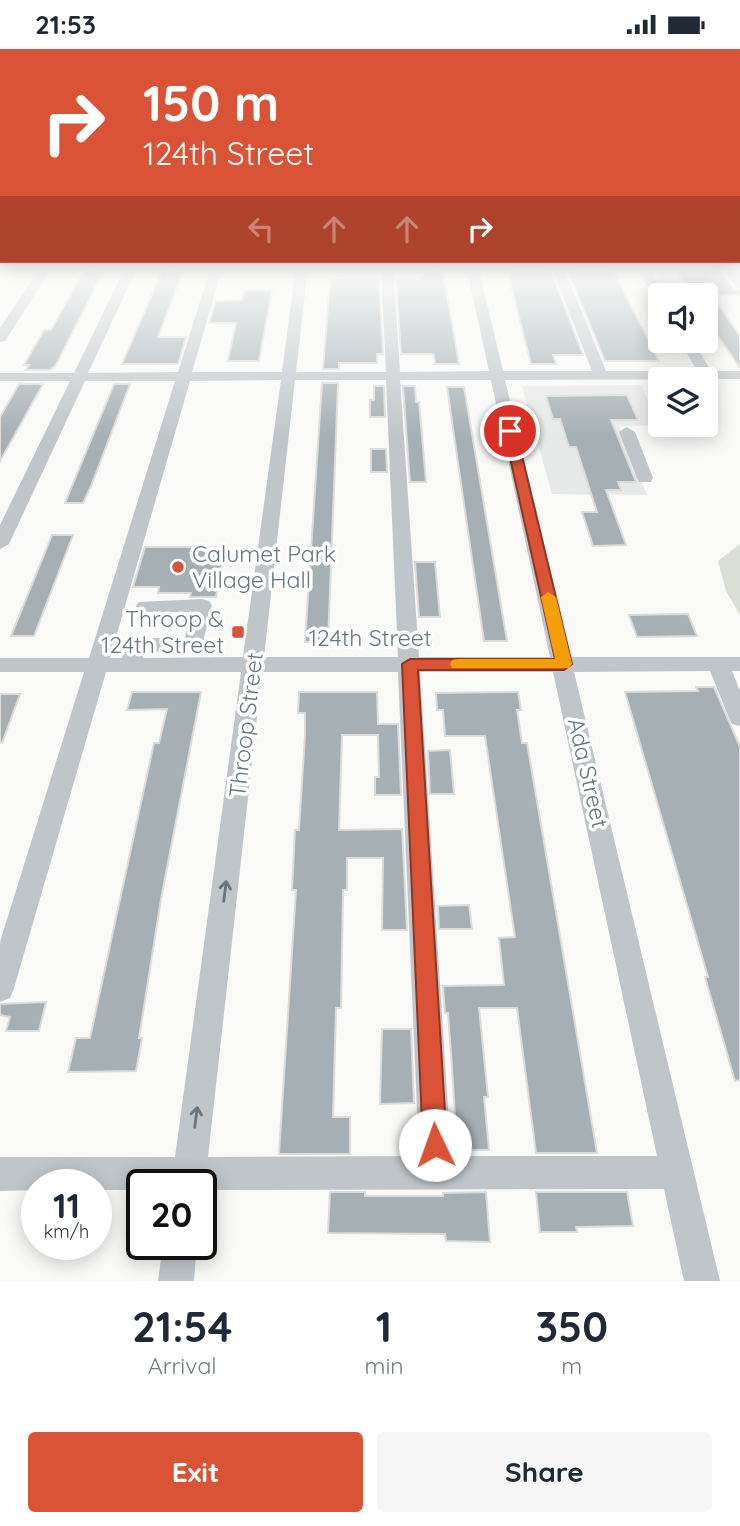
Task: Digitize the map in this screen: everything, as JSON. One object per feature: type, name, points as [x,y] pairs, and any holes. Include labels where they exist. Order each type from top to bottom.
[{"type":"street","points":[[0,544],[105,323]]},
{"type":"street","points":[[0,988],[200,323]]},
{"type":"street","name":"Throop Street","points":[[190,1169],[295,323]]},
{"type":"street","points":[[390,323],[436,1172]]},
{"type":"street","name":"Ada Street","points":[[486,323],[702,1281]]},
{"type":"street","points":[[580,323],[601,376]]},
{"type":"street","points":[[718,375],[740,375]]},
{"type":"street","points":[[0,377],[648,376]]},
{"type":"street","points":[[626,432],[645,478]]},
{"type":"street","points":[[146,605],[202,605],[182,652]]},
{"type":"street","name":"124th Street","points":[[0,665],[130,665],[182,652],[253,665],[740,664]]},
{"type":"street","points":[[718,664],[740,718]]},
{"type":"street","points":[[217,1178],[436,1172],[678,1172]]},
{"type":"street","points":[[0,1174],[126,1177]]},
{"type":"street","points":[[176,1281],[178,1260]]},
{"type":"shaded area","points":[[641,385],[648,400],[648,425],[619,426],[647,495],[552,494],[522,386]]},
{"type":"shaded area","points":[[740,544],[740,615],[726,591],[718,561]]},
{"type":"building","points":[[55,323],[77,323],[56,365],[50,370],[26,370],[29,365],[24,365],[44,330],[51,330]]},
{"type":"building","points":[[139,323],[163,323],[158,337],[186,337],[178,364],[122,364]]},
{"type":"building","points":[[236,323],[266,323],[259,361],[228,361]]},
{"type":"building","points":[[327,323],[381,323],[383,354],[377,354],[377,363],[339,363],[339,369],[323,369]]},
{"type":"building","points":[[399,323],[452,323],[459,364],[435,364],[434,355],[431,354],[401,354]]},
{"type":"building","points":[[521,323],[571,323],[583,355],[553,355],[556,364],[531,364]]},
{"type":"building","points":[[590,323],[640,323],[648,339],[648,353],[655,353],[659,361],[605,361]]},
{"type":"building","points":[[718,323],[731,323],[740,336],[740,368],[718,336]]},
{"type":"building","points":[[322,383],[338,383],[328,642],[305,642]]},
{"type":"building","points":[[19,384],[43,384],[0,461],[0,417]]},
{"type":"building","points":[[114,384],[130,384],[91,486],[83,503],[65,503]]},
{"type":"building","points":[[374,386],[384,386],[385,417],[370,417],[370,400],[374,400]]},
{"type":"building","points":[[403,386],[415,386],[416,402],[419,402],[426,482],[410,482]]},
{"type":"building","points":[[447,387],[464,387],[507,641],[484,641]]},
{"type":"building","points":[[627,395],[638,420],[611,420],[636,482],[618,482],[621,490],[606,490],[626,545],[593,546],[582,512],[597,512],[576,447],[569,447],[560,419],[553,419],[546,396]]},
{"type":"building","points":[[371,449],[386,449],[387,472],[371,472]]},
{"type":"building","points":[[52,535],[73,535],[34,636],[11,636]]},
{"type":"building","name":"Calumet Park Village Hall","points":[[145,547],[225,547],[216,597],[190,597],[191,593],[158,593],[159,587],[133,587]]},
{"type":"building","points":[[415,562],[435,562],[440,617],[419,617]]},
{"type":"building","points":[[688,614],[697,636],[637,637],[629,615]]},
{"type":"building","points":[[696,687],[714,687],[740,747],[740,1080],[735,1081],[705,977],[708,977],[625,692],[698,691]]},
{"type":"building","points":[[132,692],[201,692],[161,899],[136,1071],[68,1072],[76,1038],[90,1038],[154,743],[159,743],[167,709],[127,710]]},
{"type":"building","points":[[299,692],[377,692],[378,724],[398,724],[401,795],[375,795],[375,777],[379,777],[378,735],[342,735],[339,830],[402,829],[407,930],[382,930],[383,858],[347,858],[347,890],[343,890],[341,1008],[336,1008],[333,1117],[350,1117],[350,1154],[279,1154],[296,890],[292,890],[295,830],[299,830],[305,735],[305,713],[298,713]]},
{"type":"building","points":[[518,692],[521,710],[517,710],[522,743],[527,743],[597,1153],[536,1153],[517,1008],[479,1008],[488,1097],[484,1097],[489,1150],[453,1150],[451,1116],[455,1116],[448,1013],[445,1013],[443,986],[504,985],[499,938],[515,937],[485,736],[445,736],[443,710],[437,710],[436,693]]},
{"type":"building","points":[[0,694],[20,694],[2,743],[0,742]]},
{"type":"building","points":[[450,750],[454,794],[430,794],[428,751]]},
{"type":"building","points":[[469,905],[472,929],[439,929],[438,906]]},
{"type":"building","points":[[46,1002],[39,1031],[6,1031],[10,1017],[0,1015],[0,1004]]},
{"type":"building","points":[[382,1029],[411,1029],[414,1103],[380,1104]]},
{"type":"building","points":[[330,1192],[365,1192],[365,1196],[443,1196],[443,1193],[486,1192],[490,1242],[446,1241],[445,1234],[328,1233]]},
{"type":"building","points":[[536,1192],[627,1192],[633,1226],[576,1227],[577,1232],[540,1232]]},
{"type":"slow traffic","points":[[458,664],[564,664],[548,597]]},
{"type":"place","name":"Calumet Park Village Hall","points":[[178,567]]},
{"type":"place","name":"Throop & 124th Street","points":[[238,632]]},
{"type":"route","points":[[435,1145],[410,664],[564,664],[510,431]]}]
